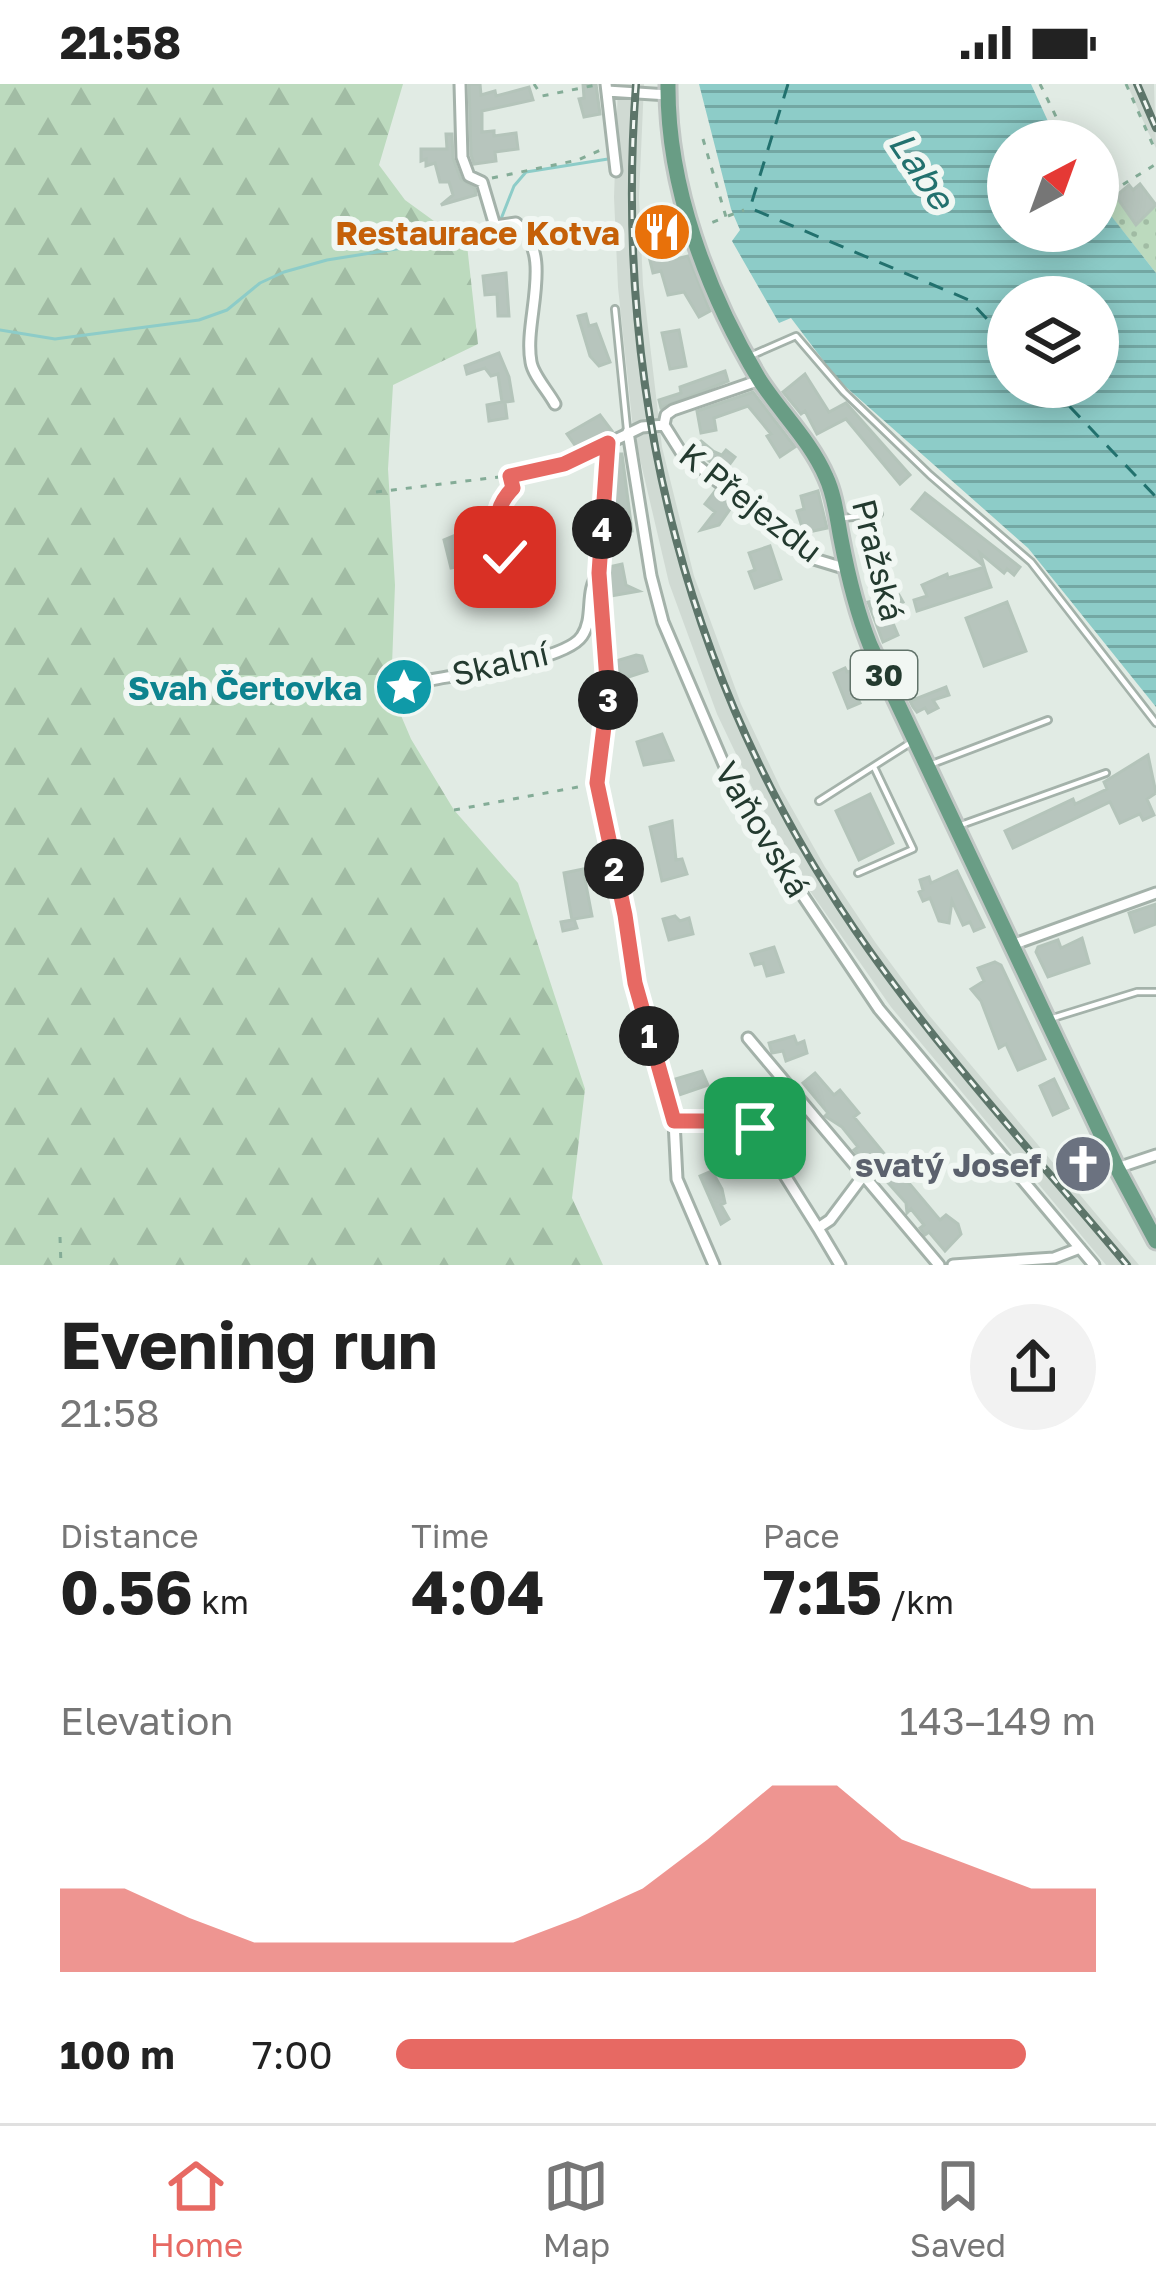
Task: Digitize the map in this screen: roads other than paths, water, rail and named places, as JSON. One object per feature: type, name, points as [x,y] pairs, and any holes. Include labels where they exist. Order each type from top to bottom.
[{"type":"main road","name":"Pražská","points":[[668,89],[677,174],[692,230],[760,380],[826,475],[870,645],[1156,1241]]},
{"type":"street","points":[[460,84],[462,157],[467,171],[482,182],[495,226],[516,223],[527,231],[535,253],[530,365],[555,404]]},
{"type":"street","points":[[616,171],[605,86],[668,89]]},
{"type":"street","name":"K Přejezdu","points":[[760,380],[673,410],[664,425],[681,452],[814,559],[847,568]]},
{"type":"street","name":"K Přejezdu","points":[[510,476],[564,464],[628,432],[664,425]]},
{"type":"street","name":"Vaňovská","points":[[628,432],[663,622],[740,802],[879,1009],[1094,1265]]},
{"type":"street","points":[[608,443],[599,573],[608,694],[597,783],[635,983],[674,1121],[677,1179],[714,1265]]},
{"type":"street","name":"Skalní","points":[[419,682],[576,644],[587,627],[593,581],[599,573]]},
{"type":"street","points":[[1012,945],[1156,893]]},
{"type":"street","points":[[748,1038],[938,1265]]},
{"type":"street","points":[[674,1121],[737,1121],[755,1128],[840,1265]]},
{"type":"street","points":[[1117,1168],[1156,1155]]},
{"type":"street","points":[[818,1228],[830,1220],[863,1176]]},
{"type":"street","points":[[953,1265],[1054,1258],[1080,1248]]},
{"type":"lane","name":"Vaňovská","points":[[615,309],[628,432]]},
{"type":"lane","points":[[748,357],[796,336],[844,392],[930,475],[1031,562],[1156,723]]},
{"type":"lane","points":[[837,519],[879,514]]},
{"type":"lane","points":[[927,766],[1048,720]]},
{"type":"lane","points":[[819,801],[915,740]]},
{"type":"lane","points":[[858,873],[913,849],[874,767]]},
{"type":"lane","points":[[956,827],[1106,773]]},
{"type":"lane","points":[[1048,1020],[1138,992],[1156,992]]},
{"type":"water","name":"Labe","points":[[699,84],[1031,84],[1047,120],[987,120],[987,252],[1119,252],[1119,226],[1156,273],[1156,707],[1028,548],[838,380],[791,318],[779,323],[732,241],[740,230]]},
{"type":"waterway","points":[[501,219],[514,186],[526,172],[608,159]]},
{"type":"waterway","points":[[0,330],[55,339],[199,320],[227,310],[260,283],[284,272],[327,260],[484,235],[491,228]]},
{"type":"railway","points":[[636,84],[632,200],[637,315],[652,427],[676,538],[709,645],[753,750],[806,852],[869,950],[962,1071],[1127,1265]]},
{"type":"railway","points":[[1137,84],[1156,128]]},
{"type":"place","name":"Restaurace Kotva","points":[[662,232]]},
{"type":"place","name":"Svah Čertovka","points":[[404,687]]},
{"type":"place","name":"svatý Josef","points":[[1083,1164]]}]
